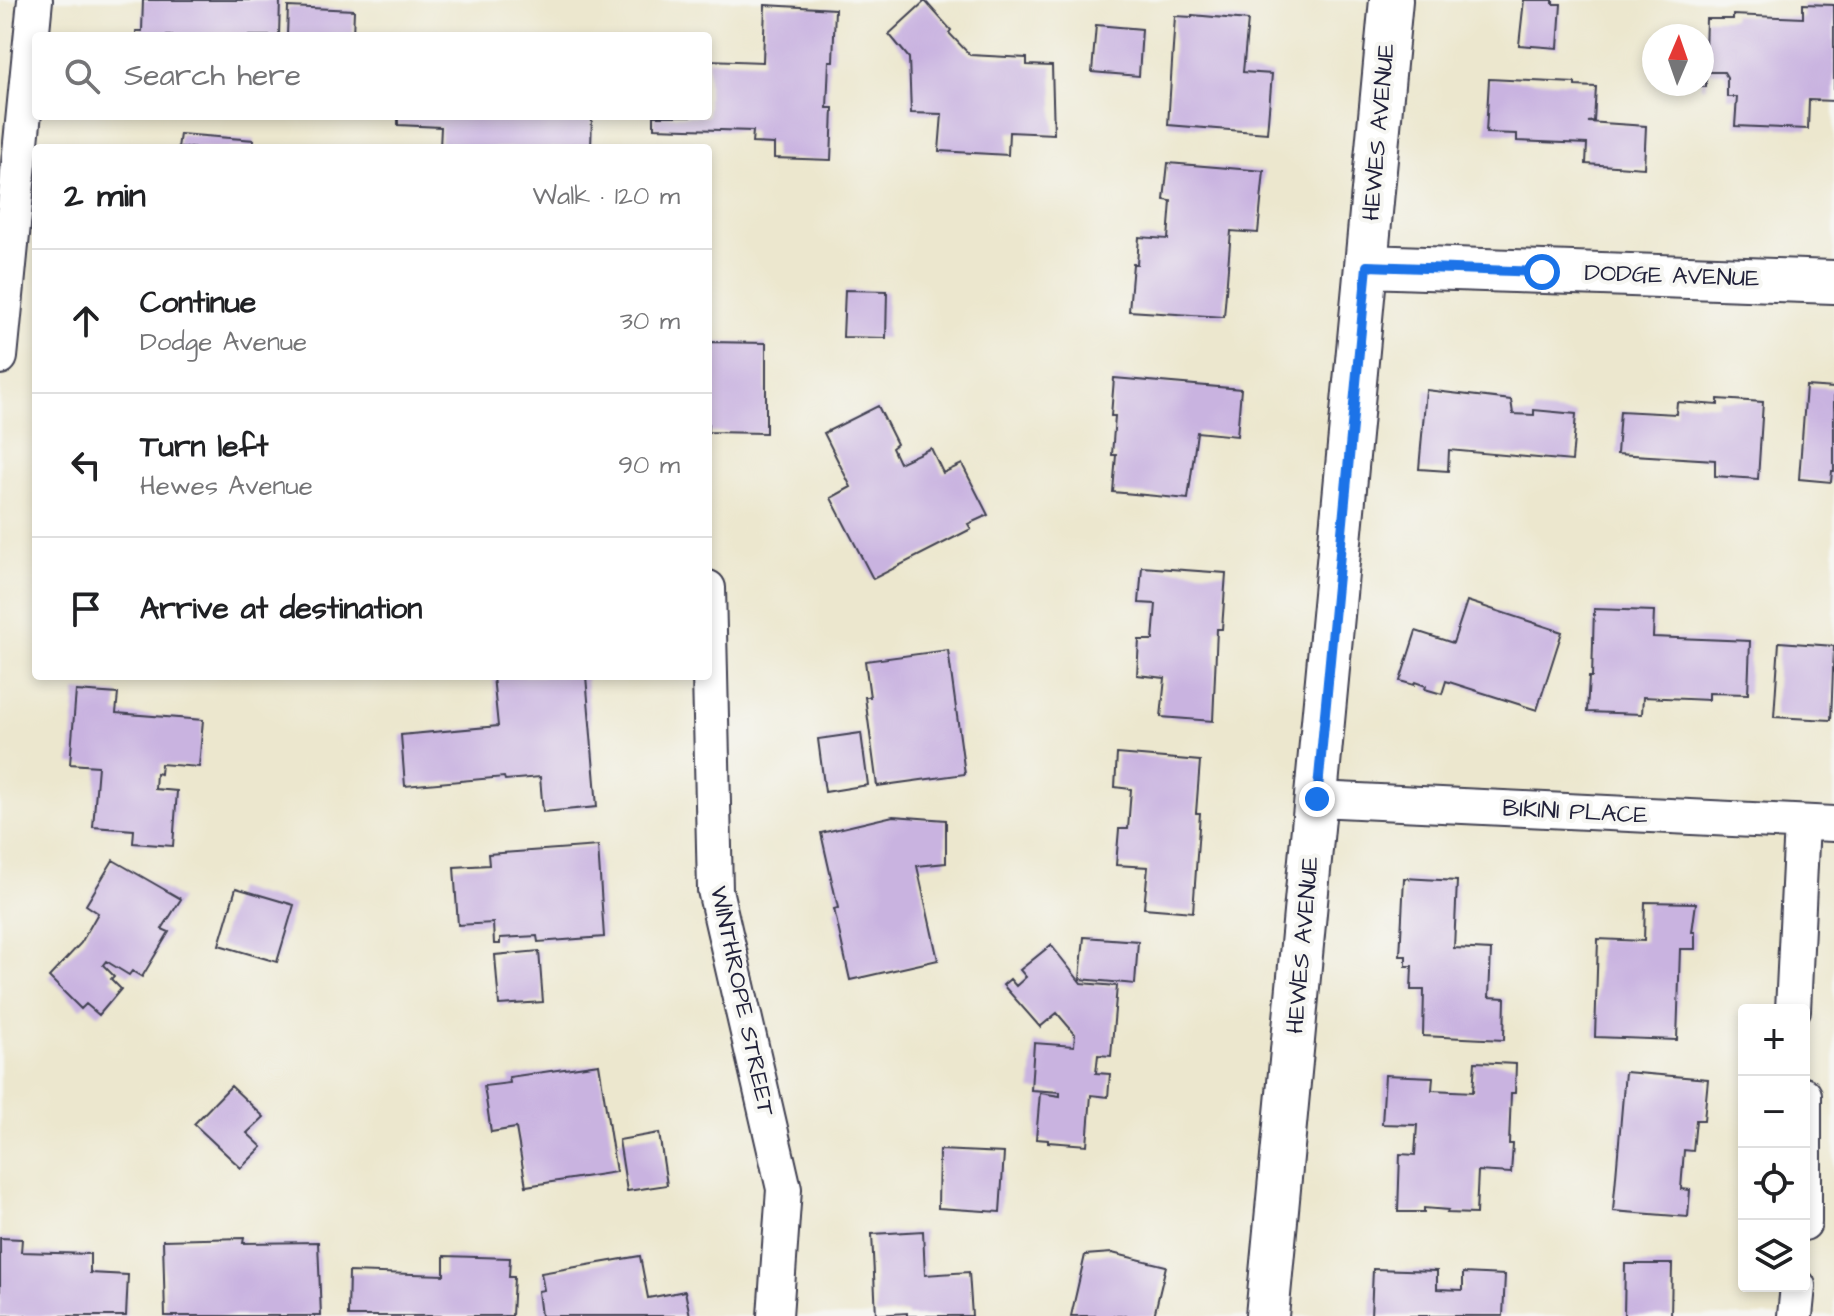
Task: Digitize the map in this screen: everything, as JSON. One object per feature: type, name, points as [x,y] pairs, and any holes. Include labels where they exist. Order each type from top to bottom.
[{"type":"street","points":[[0,357],[35,0]]},
{"type":"street","name":"HEWES AVENUE","points":[[1267,1316],[1391,0]]},
{"type":"street","name":"DODGE AVENUE","points":[[1367,266],[1834,282]]},
{"type":"street","name":"WINTHROPE STREET","points":[[710,680],[715,890],[784,1189],[775,1316]]},
{"type":"street","name":"BIKINI PLACE","points":[[1317,799],[1818,824]]},
{"type":"street","points":[[1794,1004],[1818,824]]},
{"type":"street","points":[[1804,1148],[1804,1220]]},
{"type":"street","points":[[1795,1316],[1797,1292]]},
{"type":"building","points":[[143,0],[280,0],[279,32],[136,32],[142,31]]},
{"type":"building","points":[[1524,0],[1553,0],[1553,4],[1561,4],[1558,48],[1519,45]]},
{"type":"building","points":[[925,1],[970,55],[1027,58],[1027,65],[1052,66],[1054,134],[1009,132],[1008,155],[939,151],[942,114],[911,113],[909,58],[889,34]]},
{"type":"building","points":[[1803,4],[1834,5],[1834,101],[1809,100],[1808,129],[1735,126],[1737,97],[1727,97],[1724,72],[1714,72],[1714,24],[1706,24],[1706,19],[1733,19],[1733,15],[1803,18]]},
{"type":"building","points":[[765,5],[835,9],[827,108],[833,108],[831,160],[774,158],[774,144],[752,143],[753,131],[654,128],[654,120],[712,120],[712,60],[763,62]]},
{"type":"building","points":[[288,7],[354,10],[353,32],[287,32]]},
{"type":"building","points":[[1175,16],[1248,20],[1243,72],[1272,74],[1267,133],[1168,125]]},
{"type":"building","points":[[1096,25],[1142,29],[1139,76],[1092,72]]},
{"type":"building","points":[[1489,79],[1575,83],[1575,86],[1596,87],[1594,121],[1588,122],[1646,126],[1644,168],[1586,164],[1587,144],[1517,141],[1517,134],[1486,133]]},
{"type":"building","points":[[398,120],[592,120],[591,144],[440,144],[441,127],[398,125]]},
{"type":"building","points":[[180,134],[254,140],[254,144],[179,144]]},
{"type":"building","points":[[1168,163],[1264,171],[1258,233],[1231,231],[1224,317],[1129,311],[1139,237],[1168,239],[1171,201],[1164,200]]},
{"type":"building","points":[[845,290],[887,291],[886,338],[843,337]]},
{"type":"building","points":[[712,342],[766,343],[766,433],[712,432]]},
{"type":"building","points":[[1114,378],[1241,389],[1237,436],[1197,432],[1188,499],[1113,492],[1116,455],[1112,455]]},
{"type":"building","points":[[1806,386],[1834,388],[1834,471],[1831,482],[1799,479]]},
{"type":"building","points":[[1426,390],[1511,400],[1513,414],[1534,415],[1534,410],[1576,414],[1572,461],[1449,450],[1448,471],[1419,469]]},
{"type":"building","points":[[1718,399],[1763,402],[1758,479],[1715,476],[1715,460],[1617,454],[1620,411],[1676,414],[1677,402],[1718,405]]},
{"type":"building","points":[[878,406],[897,444],[892,448],[899,463],[931,448],[943,473],[962,464],[988,515],[968,524],[971,529],[873,579],[831,498],[851,487],[824,433]]},
{"type":"building","points":[[1142,567],[1226,573],[1222,629],[1217,629],[1213,721],[1161,717],[1165,678],[1137,675],[1139,640],[1153,640],[1156,604],[1139,603]]},
{"type":"building","points":[[1467,601],[1562,632],[1537,710],[1446,681],[1442,694],[1415,682],[1414,685],[1400,681],[1416,631],[1453,643]]},
{"type":"building","points":[[1594,609],[1654,611],[1653,637],[1750,641],[1748,694],[1709,693],[1709,700],[1643,697],[1642,714],[1587,712],[1589,677],[1592,677]]},
{"type":"building","points":[[1779,642],[1834,646],[1831,720],[1774,717]]},
{"type":"building","points":[[948,650],[965,774],[877,786],[865,697],[870,697],[865,661]]},
{"type":"building","points":[[493,680],[586,680],[597,807],[543,812],[540,777],[405,786],[401,735],[498,726]]},
{"type":"building","points":[[76,691],[118,694],[116,713],[203,720],[199,767],[161,764],[160,774],[156,773],[155,789],[177,791],[173,846],[133,843],[134,830],[93,827],[98,766],[70,764]]},
{"type":"building","points":[[861,733],[868,785],[825,792],[818,739]]},
{"type":"building","points":[[1117,754],[1200,761],[1196,813],[1200,813],[1193,912],[1144,908],[1148,867],[1116,865],[1119,829],[1128,829],[1131,789],[1115,787]]},
{"type":"building","points":[[893,816],[946,820],[946,863],[917,866],[938,960],[850,980],[821,833]]},
{"type":"building","points":[[598,846],[604,937],[538,942],[537,936],[500,938],[500,944],[494,944],[493,923],[458,925],[454,867],[489,865],[488,854]]},
{"type":"building","points":[[113,860],[181,899],[162,929],[169,932],[142,977],[132,971],[129,975],[106,961],[103,965],[121,989],[99,1015],[86,1004],[81,1009],[49,977],[81,943],[98,913],[86,905]]},
{"type":"building","points":[[1404,878],[1457,881],[1454,948],[1491,950],[1489,997],[1505,998],[1504,1040],[1423,1036],[1424,990],[1411,990],[1412,966],[1406,966],[1406,956],[1400,956]]},
{"type":"building","points":[[236,888],[294,905],[277,962],[219,945]]},
{"type":"building","points":[[1645,902],[1696,903],[1692,932],[1695,932],[1695,949],[1680,949],[1677,1040],[1595,1037],[1598,939],[1644,941]]},
{"type":"building","points":[[1084,937],[1138,941],[1135,984],[1080,979]]},
{"type":"building","points":[[1051,945],[1081,983],[1117,986],[1111,1056],[1098,1055],[1096,1073],[1110,1074],[1108,1097],[1091,1095],[1087,1145],[1036,1139],[1040,1093],[1060,1096],[1060,1092],[1031,1090],[1034,1043],[1074,1046],[1075,1034],[1057,1013],[1040,1027],[1003,985],[1010,979],[1016,986],[1026,977],[1020,970]]},
{"type":"building","points":[[539,951],[543,1002],[499,1005],[495,955]]},
{"type":"building","points":[[1475,1062],[1516,1064],[1515,1093],[1511,1093],[1511,1173],[1478,1171],[1476,1214],[1424,1208],[1424,1212],[1398,1212],[1400,1154],[1415,1155],[1417,1125],[1382,1124],[1385,1075],[1433,1077],[1432,1090],[1473,1092]]},
{"type":"building","points":[[599,1064],[616,1172],[526,1186],[516,1128],[491,1132],[484,1086],[510,1083],[509,1077]]},
{"type":"building","points":[[1625,1072],[1708,1079],[1704,1120],[1696,1120],[1693,1151],[1684,1150],[1681,1189],[1690,1190],[1688,1217],[1613,1211]]},
{"type":"building","points":[[231,1086],[264,1117],[247,1133],[262,1147],[241,1168],[194,1124]]},
{"type":"building","points":[[659,1133],[667,1185],[627,1191],[619,1140]]},
{"type":"building","points":[[939,1150],[1004,1153],[1000,1212],[938,1208]]},
{"type":"building","points":[[923,1231],[925,1275],[969,1272],[972,1316],[876,1315],[872,1234]]},
{"type":"building","points":[[0,1238],[22,1239],[21,1252],[90,1254],[90,1273],[128,1275],[126,1316],[0,1316]]},
{"type":"building","points":[[244,1238],[243,1243],[318,1242],[321,1316],[165,1316],[163,1240]]},
{"type":"building","points":[[1112,1253],[1166,1266],[1154,1316],[1071,1316],[1085,1255]]},
{"type":"building","points":[[444,1256],[510,1258],[509,1277],[514,1277],[512,1316],[348,1316],[349,1272],[444,1275]]},
{"type":"building","points":[[640,1256],[648,1298],[685,1291],[690,1316],[541,1316],[538,1291],[544,1290],[541,1273]]},
{"type":"building","points":[[1625,1264],[1672,1264],[1671,1316],[1624,1316]]},
{"type":"building","points":[[1373,1269],[1437,1271],[1437,1289],[1463,1290],[1463,1273],[1505,1275],[1503,1316],[1371,1316]]},
{"type":"route","points":[[1317,799],[1367,266],[1542,272]]}]
